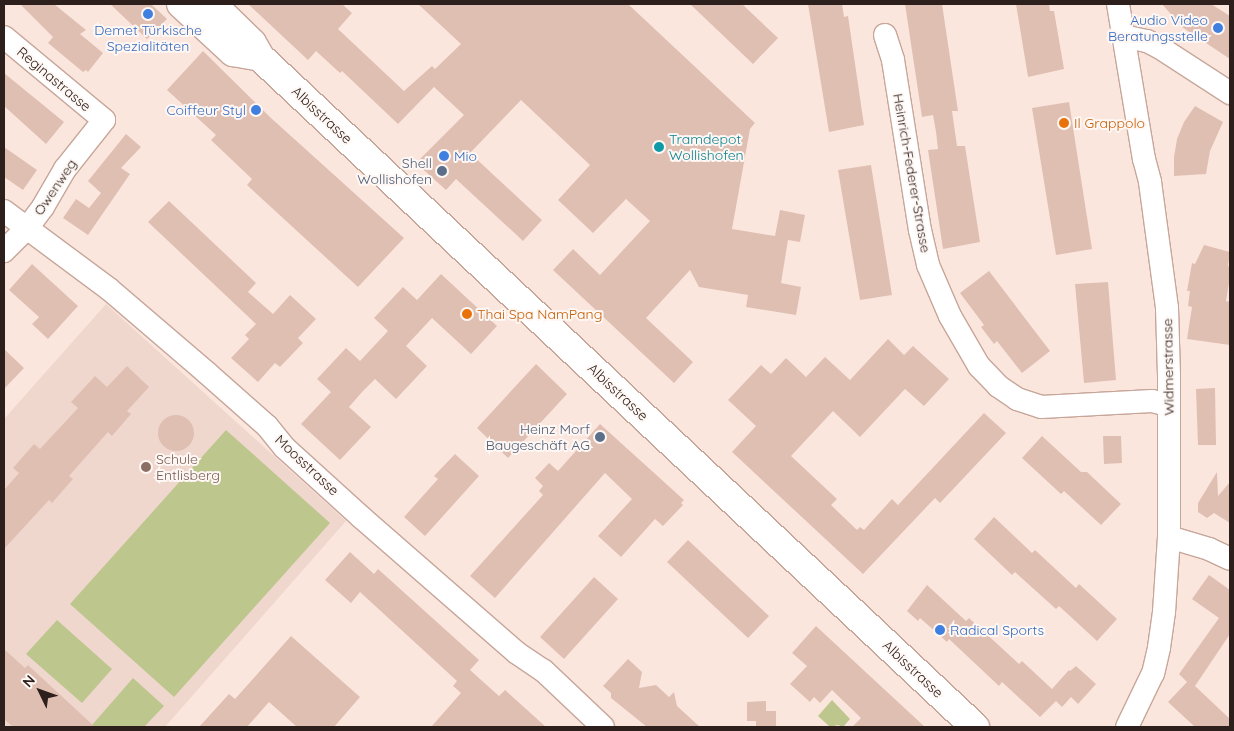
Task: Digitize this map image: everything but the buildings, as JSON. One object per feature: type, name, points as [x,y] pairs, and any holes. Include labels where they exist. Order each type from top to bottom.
[{"type":"main road","points":[[181,4],[233,52],[260,57]]},
{"type":"main road","name":"Albisstrasse","points":[[212,4],[252,43],[260,57],[975,727]]},
{"type":"street","name":"Widmerstrasse","points":[[1118,4],[1144,159],[1150,182],[1167,308],[1170,537],[1159,648],[1148,686],[1127,727]]},
{"type":"street","name":"Heinrich-Federer-Strasse","points":[[886,36],[893,60],[920,230],[928,265],[950,316],[979,366],[998,386],[1017,399],[1041,407],[1152,401],[1168,405]]},
{"type":"street","points":[[1123,36],[1146,41],[1159,47],[1230,94]]},
{"type":"street","name":"Reginastrasse","points":[[4,37],[104,120]]},
{"type":"street","name":"Owenweg","points":[[4,251],[27,228],[65,169],[104,120]]},
{"type":"street","name":"Moosstrasse","points":[[4,211],[109,289],[207,373],[267,426],[284,448],[361,517],[517,654],[544,671],[603,727]]},
{"type":"street","points":[[1170,537],[1209,549],[1230,559]]},
{"type":"shaded area","name":"Schule Entlisberg","points":[[106,304],[346,521],[165,727],[4,727],[4,419]]},
{"type":"green space","points":[[226,430],[330,523],[174,697],[70,604]]},
{"type":"green space","points":[[57,620],[112,669],[82,703],[26,654]]},
{"type":"green space","points":[[133,678],[164,706],[144,727],[94,727],[92,725]]},
{"type":"green space","points":[[832,700],[850,719],[843,727],[838,725],[830,727],[818,716]]},
{"type":"place","name":"Demet Türkische Spezialitäten","points":[[148,14]]},
{"type":"place","name":"Audio Video Beratungsstelle","points":[[1218,28]]},
{"type":"place","name":"Coiffeur Styl","points":[[256,110]]},
{"type":"place","name":"Il Grappolo","points":[[1064,123]]},
{"type":"place","name":"Tramdepot Wollishofen","points":[[659,147]]},
{"type":"place","name":"Mio","points":[[444,156]]},
{"type":"place","name":"Shell Wollishofen","points":[[442,171]]},
{"type":"place","name":"Thai Spa NamPang","points":[[467,314]]},
{"type":"place","name":"Heinz Morf Baugeschäft AG","points":[[600,437]]},
{"type":"place","name":"Schule Entlisberg","points":[[146,467]]},
{"type":"place","name":"Radical Sports","points":[[940,630]]}]
